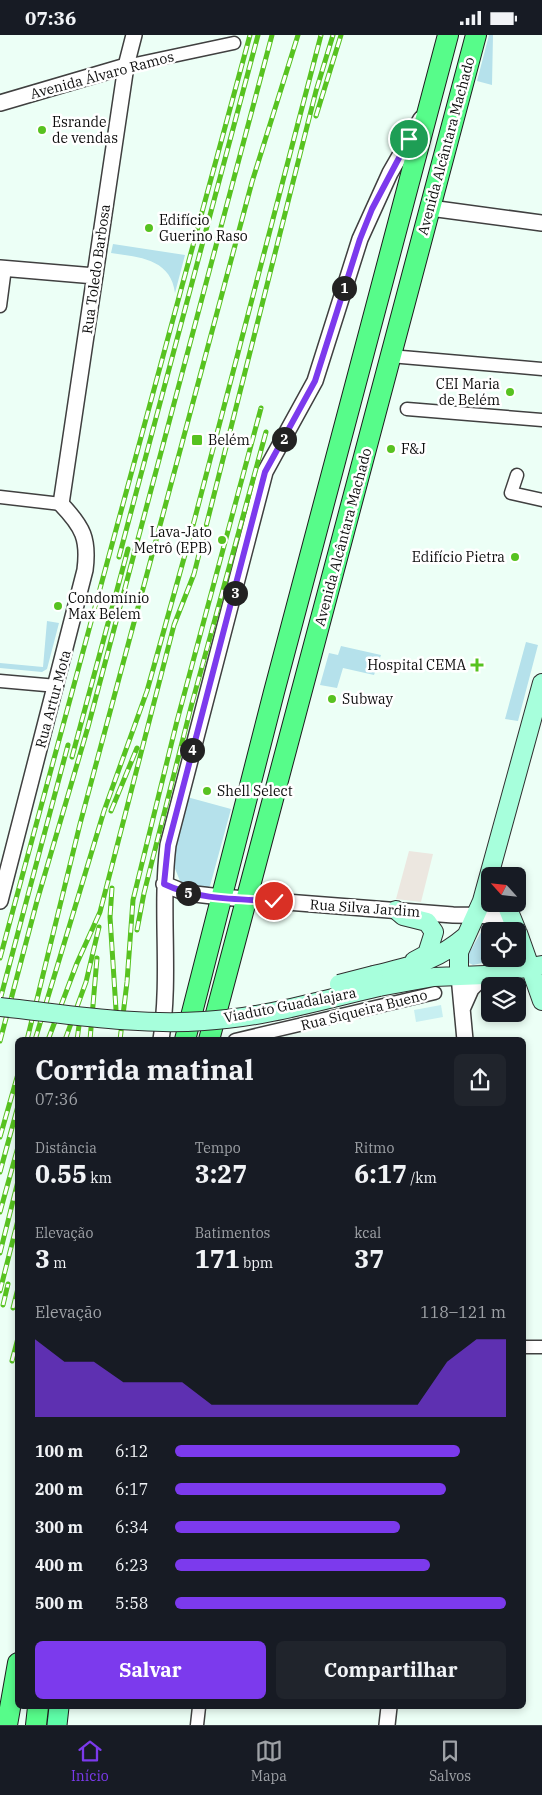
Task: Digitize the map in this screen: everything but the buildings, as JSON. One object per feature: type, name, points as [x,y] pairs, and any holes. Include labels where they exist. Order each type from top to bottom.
[{"type":"highway","name":"Avenida Alcântara Machado","points":[[186,1037],[342,430],[432,101],[448,35]]},
{"type":"highway","name":"Avenida Alcântara Machado","points":[[210,1037],[476,35]]},
{"type":"highway","points":[[7,1725],[15,1680]]},
{"type":"highway","points":[[36,1725],[38,1709]]},
{"type":"main road","points":[[495,867],[542,683]]},
{"type":"main road","points":[[460,976],[458,958],[481,905]]},
{"type":"main road","points":[[396,910],[403,916],[427,922],[434,932],[427,954],[410,962],[407,967]]},
{"type":"main road","points":[[513,921],[536,966],[542,1001]]},
{"type":"main road","name":"Viaduto Guadalajara","points":[[0,1007],[127,1020],[204,1021],[243,1017],[377,981],[407,967],[427,962],[444,953],[466,936]]},
{"type":"main road","name":"Viaduto Guadalajara","points":[[0,995],[132,1010],[202,1012],[263,1003],[377,981],[485,975],[536,966]]},
{"type":"main road","points":[[57,1725],[59,1709]]},
{"type":"street","name":"Rua Toledo Barbosa","points":[[61,504],[126,66],[134,35]]},
{"type":"street","name":"Avenida Álvaro Ramos","points":[[0,103],[126,66],[234,43]]},
{"type":"street","name":"Avenida Alcântara Machado","points":[[161,1037],[166,1001],[164,884],[173,821],[265,472],[315,381],[351,264],[372,209],[432,101]]},
{"type":"street","points":[[430,208],[542,223]]},
{"type":"street","points":[[0,306],[2,268],[94,276]]},
{"type":"street","points":[[390,356],[542,369]]},
{"type":"street","points":[[407,409],[542,420]]},
{"type":"street","points":[[517,475],[511,493],[542,500]]},
{"type":"street","points":[[0,497],[61,504]]},
{"type":"street","name":"Rua Artur Mota","points":[[0,901],[3,875],[57,685],[83,582],[87,554],[84,534],[61,504]]},
{"type":"street","points":[[0,681],[57,685]]},
{"type":"street","name":"Rua Silva Jardim","points":[[164,884],[186,893],[222,897],[477,916],[513,921]]},
{"type":"street","points":[[463,1009],[471,989],[485,975]]},
{"type":"street","points":[[460,976],[465,1037]]},
{"type":"street","name":"Rua Siqueira Bueno","points":[[248,1037],[435,993]]},
{"type":"street","points":[[526,1347],[542,1347]]},
{"type":"street","points":[[197,1725],[199,1709]]},
{"type":"street","points":[[387,1725],[389,1709]]},
{"type":"shaded area","points":[[489,35],[493,35],[492,85],[477,81]]},
{"type":"shaded area","points":[[113,244],[185,255],[175,293],[167,273],[160,266],[142,258],[111,253]]},
{"type":"shaded area","points":[[47,621],[59,623],[47,669],[42,672],[0,668],[0,663],[43,667]]},
{"type":"shaded area","points":[[526,642],[538,645],[518,721],[505,719]]},
{"type":"shaded area","points":[[341,646],[381,655],[374,675],[343,668],[337,688],[320,685],[329,653],[338,655]]},
{"type":"shaded area","points":[[187,797],[231,809],[210,886],[205,888],[191,886],[180,881],[172,861]]},
{"type":"shaded area","points":[[409,851],[433,854],[421,902],[396,899]]},
{"type":"shaded area","points":[[481,932],[481,963],[473,965],[469,963],[469,953]]},
{"type":"shaded area","points":[[441,1005],[443,1017],[416,1022],[414,1010]]},
{"type":"railway","points":[[0,958],[250,35]]},
{"type":"railway","points":[[119,557],[258,35]]},
{"type":"railway","points":[[0,1041],[37,901],[88,727],[272,35]]},
{"type":"railway","points":[[28,1037],[80,824],[252,182],[298,35]]},
{"type":"railway","points":[[36,1037],[104,811],[147,691],[191,533],[321,35]]},
{"type":"railway","points":[[49,1037],[77,963],[100,912],[174,625],[194,574],[316,91],[333,35]]},
{"type":"railway","points":[[316,116],[341,35]]},
{"type":"railway","points":[[120,1037],[127,982],[133,900],[177,721],[261,408]]},
{"type":"railway","points":[[137,930],[144,893],[191,707],[266,432]]},
{"type":"railway","points":[[72,757],[128,549]]},
{"type":"railway","points":[[0,1000],[68,745]]},
{"type":"railway","points":[[111,811],[137,748]]},
{"type":"railway","points":[[112,888],[110,917],[117,1025]]},
{"type":"railway","points":[[66,1037],[86,982],[99,927]]},
{"type":"railway","points":[[90,1037],[97,958]]},
{"type":"railway","points":[[77,1037],[81,1011]]},
{"type":"railway","points":[[0,1137],[15,1084]]},
{"type":"railway","points":[[0,1172],[15,1117]]},
{"type":"railway","points":[[0,1212],[15,1158]]},
{"type":"railway","points":[[0,1253],[15,1193]]},
{"type":"railway","points":[[0,1291],[15,1232]]},
{"type":"railway","points":[[3,1305],[8,1284]]},
{"type":"railway","points":[[13,1308],[15,1300]]},
{"type":"railway","points":[[12,1361],[15,1350]]},
{"type":"place","name":"Esrande de vendas","points":[[42,130]]},
{"type":"place","name":"Edifício Guerino Raso","points":[[149,228]]},
{"type":"place","name":"CEI Maria de Belém","points":[[510,392]]},
{"type":"place","name":"Belém","points":[[197,440]]},
{"type":"place","name":"F&J","points":[[391,449]]},
{"type":"place","name":"Lava-Jato Metrô (EPB)","points":[[222,540]]},
{"type":"place","name":"Edifício Pietra","points":[[515,557]]},
{"type":"place","name":"Condomínio Max Belem","points":[[58,606]]},
{"type":"place","name":"Hospital CEMA","points":[[477,665]]},
{"type":"place","name":"Subway","points":[[332,699]]},
{"type":"place","name":"Shell Select","points":[[207,791]]},
{"type":"route","points":[[274,901],[186,893],[164,884],[168,845],[265,472],[315,381],[360,239],[372,209],[409,139]]}]
